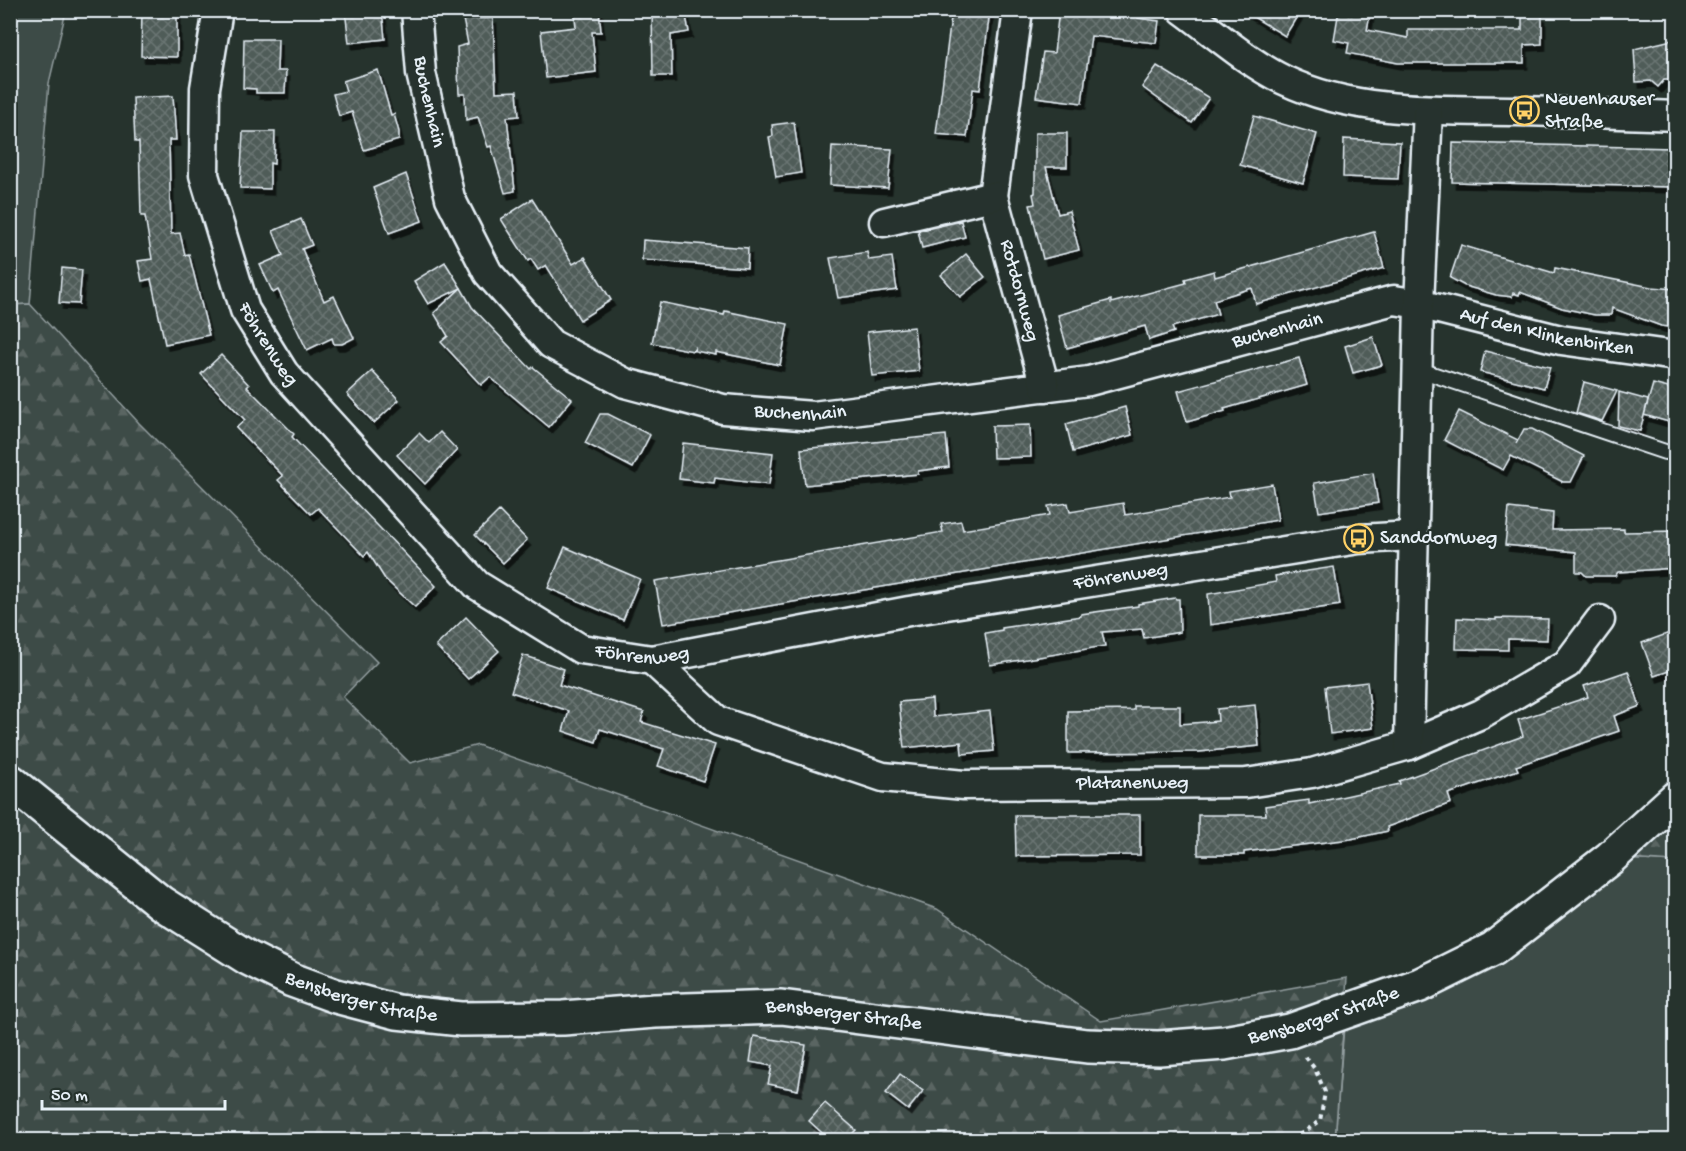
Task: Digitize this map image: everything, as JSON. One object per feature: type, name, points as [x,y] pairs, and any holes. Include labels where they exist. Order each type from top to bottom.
[{"type":"main road","name":"Bensberger Straße","points":[[10,781],[161,903],[248,958],[292,981],[336,996],[397,1012],[461,1019],[552,1019],[655,1011],[781,1007],[1087,1046],[1159,1048],[1224,1043],[1290,1031],[1420,985],[1492,949],[1610,858],[1676,798]]},
{"type":"street","name":"Föhrenweg","points":[[219,10],[205,88],[204,175],[245,310],[284,374],[477,585],[581,649],[652,660],[957,603],[1359,539],[1413,536]]},
{"type":"street","name":"Buchenhain","points":[[416,10],[422,73],[450,198],[488,273],[551,344],[625,383],[723,409],[813,416],[1089,381],[1394,300],[1419,304]]},
{"type":"street","name":"Rotdornweg","points":[[1018,10],[993,196],[1045,387]]},
{"type":"street","points":[[1183,10],[1260,67],[1285,80],[1347,100],[1428,110],[1676,116]]},
{"type":"street","points":[[1409,745],[1417,369],[1428,110]]},
{"type":"street","points":[[884,222],[993,196]]},
{"type":"street","name":"Auf den Klinkenbirken","points":[[1419,304],[1561,340],[1676,356]]},
{"type":"street","name":"Platanenweg","points":[[652,660],[718,721],[883,777],[964,785],[1246,783],[1312,772],[1409,745],[1481,714],[1567,664],[1600,620]]},
{"type":"lane","points":[[1417,369],[1665,452]]},
{"type":"path","points":[[1290,1031],[1315,1069],[1325,1092],[1320,1121],[1292,1140]]},
{"type":"green space","points":[[11,11],[66,11],[49,83],[30,304],[11,305]]},
{"type":"green space","points":[[30,304],[139,423],[377,662],[343,697],[410,763],[478,745],[937,909],[1101,1021],[1347,978],[1335,1140],[11,1140],[11,305]]},
{"type":"green space","points":[[1675,798],[1675,862],[1610,858]]},
{"type":"green space","points":[[1610,858],[1675,862],[1675,1140],[1335,1140],[1345,1013],[1420,985]]},
{"type":"building","points":[[142,10],[177,10],[177,57],[141,56]]},
{"type":"building","points":[[345,10],[382,10],[385,39],[349,43]]},
{"type":"building","points":[[574,10],[599,10],[601,32],[592,32],[596,72],[546,78],[541,31],[576,27]]},
{"type":"building","points":[[652,10],[685,10],[689,32],[671,35],[672,76],[653,76]]},
{"type":"building","points":[[952,10],[990,10],[980,90],[973,89],[967,137],[936,134]]},
{"type":"building","points":[[1059,10],[1139,12],[1138,18],[1159,21],[1156,43],[1091,36],[1082,103],[1036,97],[1043,52],[1054,53]]},
{"type":"building","points":[[1242,10],[1301,10],[1285,36]]},
{"type":"building","points":[[1339,10],[1371,10],[1367,30],[1408,38],[1408,30],[1522,30],[1522,16],[1542,15],[1542,44],[1524,45],[1524,63],[1398,63],[1347,53],[1349,43],[1334,40]]},
{"type":"building","points":[[493,18],[496,92],[517,91],[519,116],[507,117],[515,191],[505,193],[491,146],[488,147],[478,117],[466,120],[465,94],[459,94],[457,47],[468,44],[463,19]]},
{"type":"building","points":[[244,39],[278,39],[277,71],[286,71],[285,93],[256,93],[256,89],[243,88]]},
{"type":"building","points":[[1676,39],[1676,71],[1672,71],[1673,80],[1664,80],[1658,87],[1651,81],[1636,82],[1634,49]]},
{"type":"building","points":[[1157,66],[1209,98],[1192,123],[1142,87]]},
{"type":"building","points":[[378,70],[391,115],[394,114],[399,140],[364,150],[352,112],[339,116],[333,94],[346,91],[343,81]]},
{"type":"building","points":[[173,96],[176,140],[169,140],[171,234],[180,233],[185,255],[189,254],[209,335],[165,344],[151,279],[142,281],[138,261],[152,259],[145,216],[141,216],[139,142],[135,142],[133,98]]},
{"type":"building","points":[[1254,116],[1317,134],[1303,183],[1240,165]]},
{"type":"building","points":[[794,122],[801,173],[776,177],[769,137],[773,136],[772,125]]},
{"type":"building","points":[[243,132],[275,132],[274,164],[270,163],[270,189],[240,188]]},
{"type":"building","points":[[1035,133],[1067,133],[1067,167],[1046,167],[1058,214],[1069,211],[1079,250],[1043,259],[1030,205],[1035,204],[1033,194],[1035,193]]},
{"type":"building","points":[[1344,139],[1400,142],[1398,179],[1343,177]]},
{"type":"building","points":[[1453,143],[1673,148],[1672,187],[1452,182]]},
{"type":"building","points":[[832,146],[892,149],[888,188],[830,185]]},
{"type":"building","points":[[406,174],[422,221],[389,233],[373,188]]},
{"type":"building","points":[[532,199],[573,264],[585,257],[611,300],[580,320],[546,265],[538,270],[531,259],[528,261],[501,219]]},
{"type":"building","points":[[301,219],[312,245],[302,249],[324,301],[334,296],[354,338],[342,344],[334,344],[332,338],[307,350],[278,290],[273,293],[260,265],[283,255],[273,231]]},
{"type":"building","points":[[961,221],[965,237],[922,248],[918,231]]},
{"type":"building","points":[[1374,232],[1384,268],[1256,304],[1252,288],[1214,300],[1218,314],[1172,327],[1174,332],[1149,340],[1145,326],[1067,348],[1058,315],[1186,283],[1185,279],[1214,271],[1215,277]]},
{"type":"building","points":[[643,240],[748,248],[747,268],[642,260]]},
{"type":"building","points":[[1461,245],[1554,273],[1555,268],[1651,287],[1676,289],[1676,328],[1661,326],[1612,308],[1611,315],[1595,315],[1562,308],[1520,292],[1519,295],[1513,293],[1512,297],[1465,286],[1450,278]]},
{"type":"building","points":[[867,252],[869,260],[892,257],[897,290],[838,298],[830,258]]},
{"type":"building","points":[[966,254],[985,277],[960,297],[941,275]]},
{"type":"building","points":[[445,262],[461,288],[428,304],[414,281]]},
{"type":"building","points":[[62,268],[82,270],[79,304],[59,303]]},
{"type":"building","points":[[461,288],[472,307],[531,369],[533,367],[572,399],[549,427],[490,377],[481,385],[441,342],[448,336],[434,313]]},
{"type":"building","points":[[660,302],[724,315],[725,311],[788,324],[780,365],[716,352],[716,355],[695,351],[695,348],[693,351],[652,343]]},
{"type":"building","points":[[914,327],[919,371],[872,376],[867,332]]},
{"type":"building","points":[[1373,337],[1382,365],[1353,373],[1345,346]]},
{"type":"building","points":[[1485,351],[1550,367],[1544,388],[1480,372]]},
{"type":"building","points":[[221,355],[249,385],[247,387],[294,434],[292,437],[436,586],[415,607],[385,579],[368,552],[364,556],[318,508],[311,514],[278,480],[283,476],[236,428],[245,420],[201,374]]},
{"type":"building","points":[[1299,358],[1307,385],[1187,422],[1178,391]]},
{"type":"building","points":[[372,371],[399,400],[374,423],[347,394]]},
{"type":"building","points":[[1584,382],[1617,391],[1602,421],[1576,413]]},
{"type":"building","points":[[1653,384],[1676,390],[1676,424],[1644,415]]},
{"type":"building","points":[[1619,392],[1648,400],[1640,431],[1618,426]]},
{"type":"building","points":[[1125,407],[1132,435],[1073,452],[1066,424]]},
{"type":"building","points":[[1459,411],[1518,440],[1516,444],[1524,429],[1532,429],[1584,456],[1571,482],[1563,482],[1511,456],[1503,470],[1444,440]]},
{"type":"building","points":[[600,414],[608,414],[650,435],[633,468],[585,443]]},
{"type":"building","points":[[1030,425],[1031,457],[993,458],[992,426]]},
{"type":"building","points":[[440,432],[457,450],[425,484],[397,455],[419,433],[429,443]]},
{"type":"building","points":[[946,435],[949,467],[918,471],[918,474],[805,485],[801,449]]},
{"type":"building","points":[[683,443],[773,453],[769,485],[715,478],[714,483],[679,479]]},
{"type":"building","points":[[1373,473],[1378,503],[1319,512],[1314,483]]},
{"type":"building","points":[[1272,484],[1278,520],[663,624],[655,581],[943,532],[941,524],[961,521],[963,530],[1050,515],[1048,506],[1068,503],[1070,512],[1123,503],[1125,515],[1230,497],[1229,491]]},
{"type":"building","points":[[1509,508],[1553,513],[1552,530],[1676,531],[1676,568],[1618,572],[1615,576],[1586,576],[1582,572],[1576,572],[1576,552],[1505,545]]},
{"type":"building","points":[[499,511],[527,540],[503,563],[475,535]]},
{"type":"building","points":[[565,547],[640,579],[623,620],[548,588]]},
{"type":"building","points":[[1334,567],[1340,605],[1210,625],[1208,594],[1276,582],[1275,576]]},
{"type":"building","points":[[1179,599],[1180,632],[1144,638],[1142,629],[1102,632],[1105,646],[990,665],[985,633],[1002,630],[1002,628]]},
{"type":"building","points":[[466,617],[499,651],[468,679],[436,646]]},
{"type":"building","points":[[1457,618],[1548,619],[1547,640],[1508,639],[1508,650],[1456,649]]},
{"type":"building","points":[[1675,631],[1675,669],[1654,676],[1642,643]]},
{"type":"building","points":[[523,655],[564,669],[559,685],[644,712],[641,722],[715,745],[703,781],[658,766],[664,749],[600,729],[596,742],[563,731],[569,711],[511,692]]},
{"type":"building","points":[[1628,671],[1640,706],[1614,716],[1619,731],[1516,766],[1518,770],[1448,794],[1451,803],[1387,827],[1388,831],[1351,839],[1244,852],[1244,855],[1198,855],[1198,815],[1266,815],[1265,806],[1309,800],[1309,804],[1400,784],[1399,781],[1523,736],[1518,720],[1588,697],[1584,686]]},
{"type":"building","points":[[1367,682],[1373,728],[1330,734],[1325,687]]},
{"type":"building","points":[[932,699],[933,717],[990,711],[994,751],[962,754],[961,742],[904,748],[899,702]]},
{"type":"building","points":[[1255,705],[1259,746],[1199,752],[1068,753],[1068,711],[1134,710],[1134,706],[1180,706],[1180,724],[1218,721],[1217,709]]},
{"type":"building","points":[[1015,815],[1140,815],[1140,855],[1016,856]]},
{"type":"building","points":[[754,1036],[806,1045],[798,1090],[768,1084],[772,1066],[750,1062]]},
{"type":"building","points":[[900,1074],[923,1091],[908,1110],[886,1093]]},
{"type":"building","points":[[825,1103],[856,1130],[846,1140],[830,1140],[809,1121]]},
{"type":"place","name":"Neuenhauser Straße","points":[[1524,111]]},
{"type":"place","name":"Sanddornweg","points":[[1359,539]]}]
